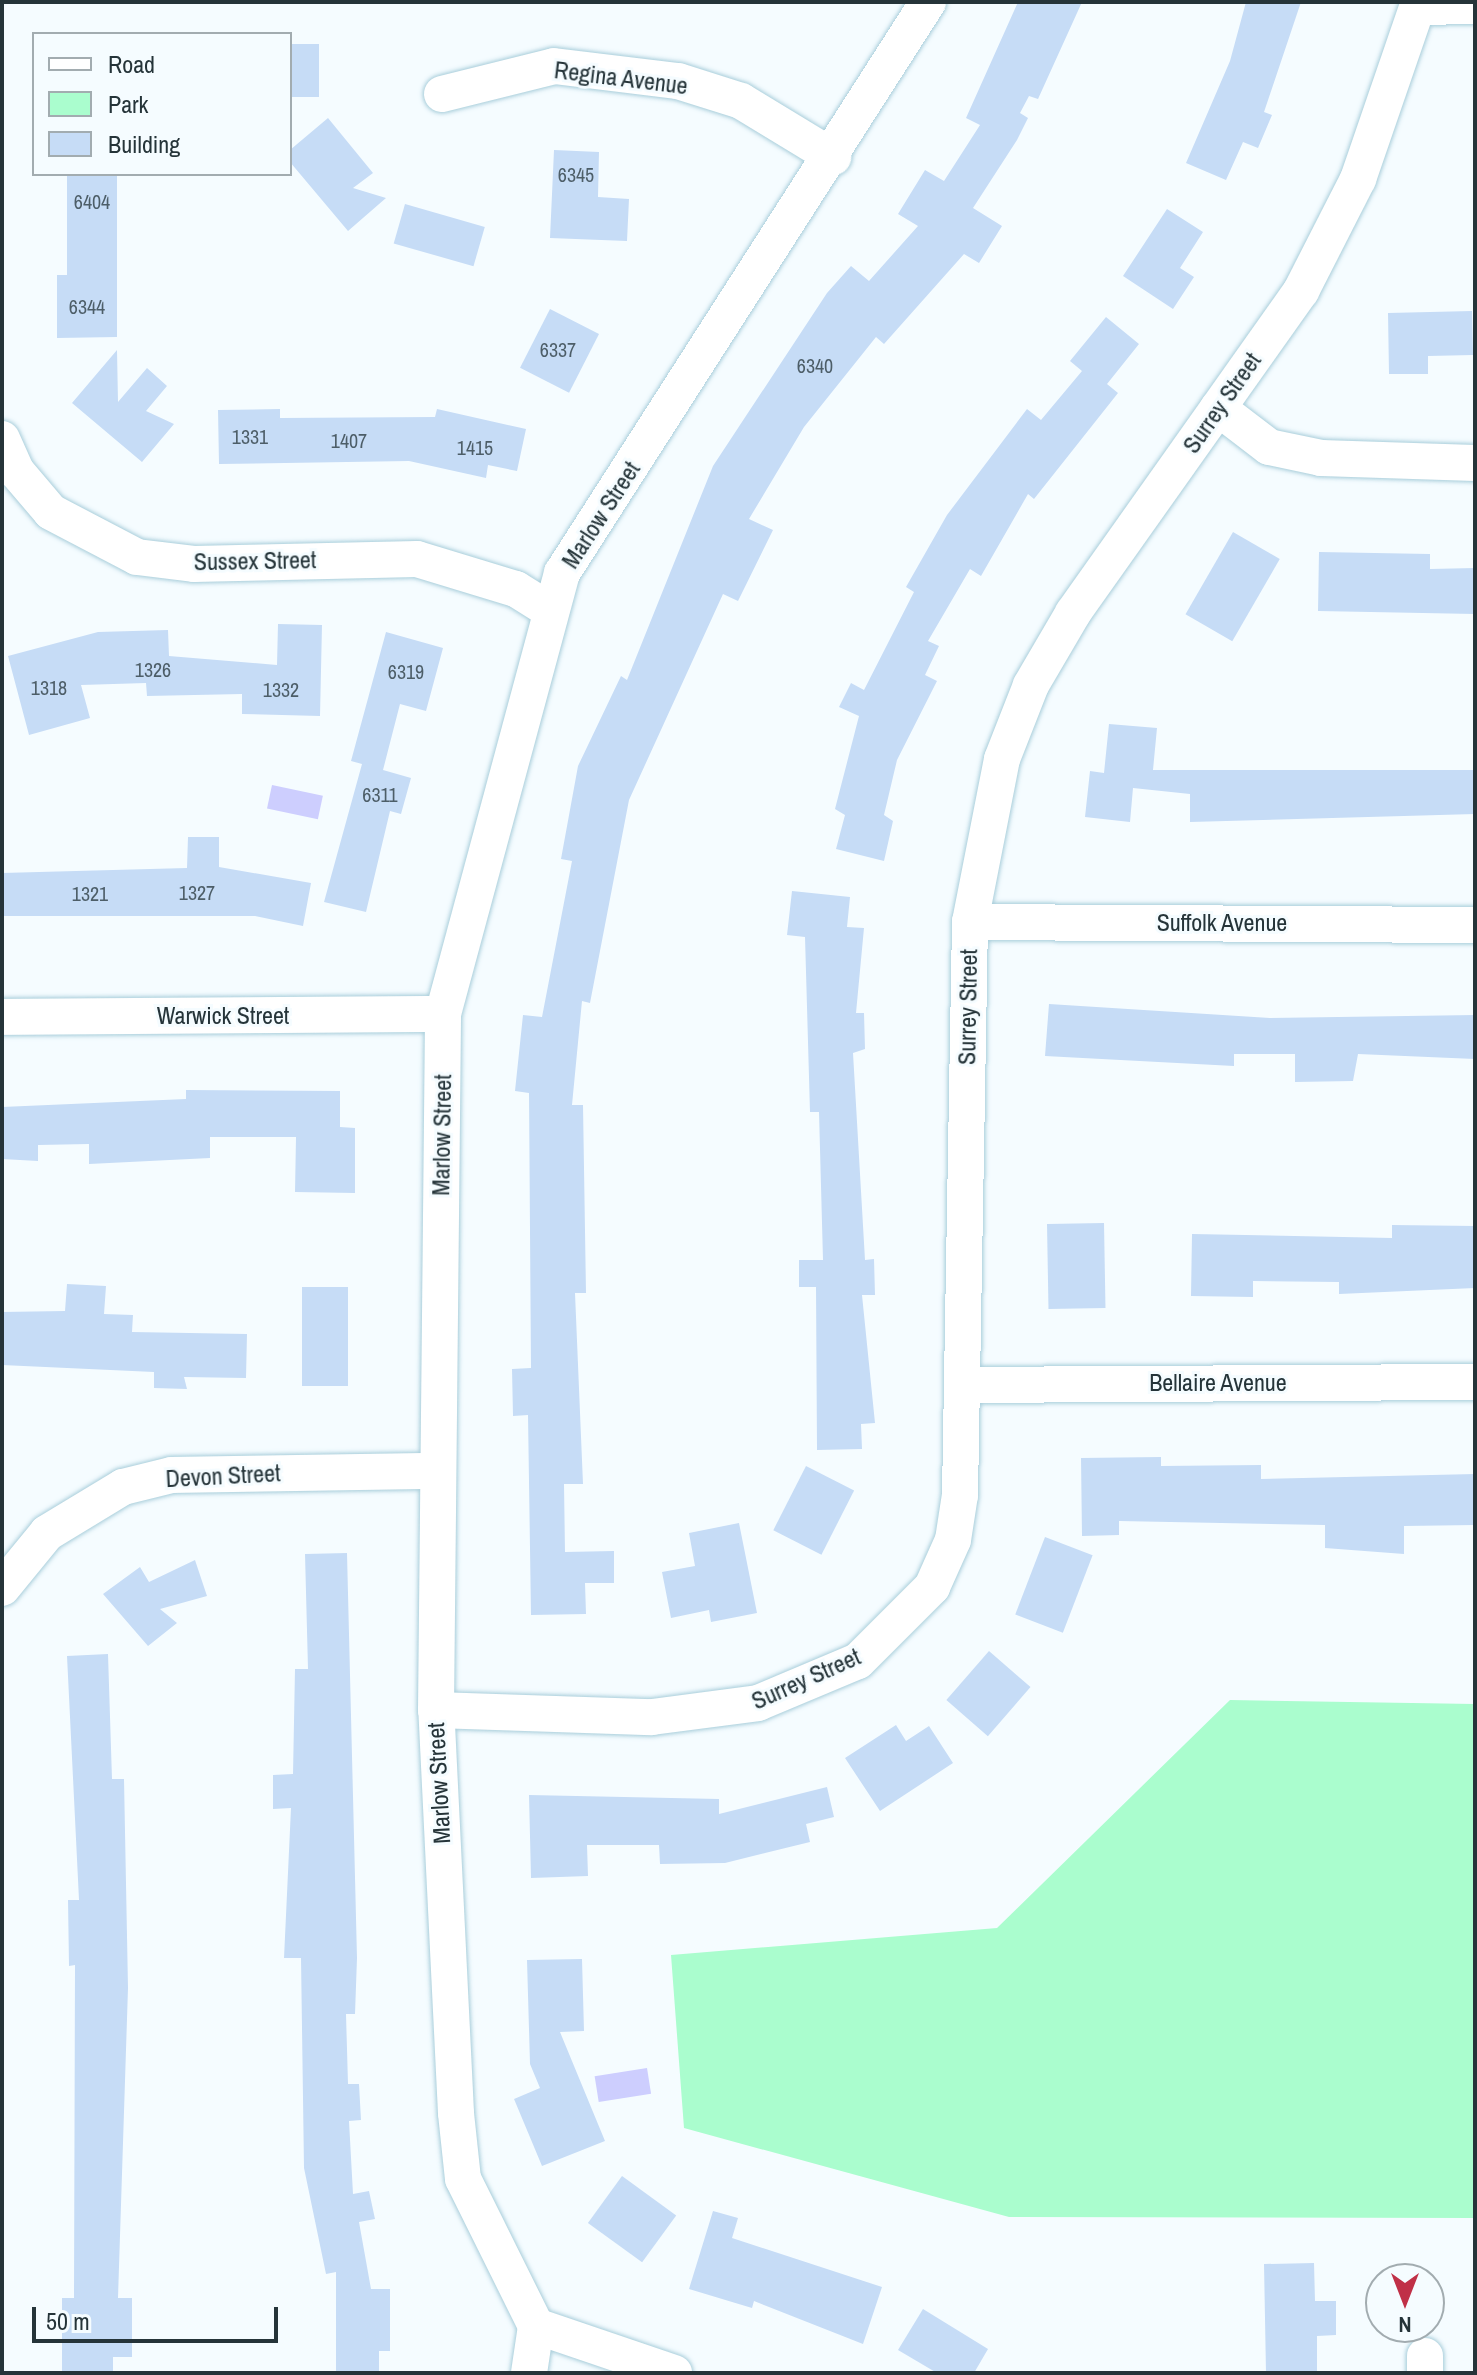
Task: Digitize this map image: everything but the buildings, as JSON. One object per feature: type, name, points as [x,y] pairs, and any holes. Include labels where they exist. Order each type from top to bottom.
[{"type":"street","name":"Marlow Street","points":[[536,2326],[463,2179],[436,1710],[443,1014],[549,610],[562,573],[833,157],[928,2]]},
{"type":"street","points":[[1419,4],[1475,6]]},
{"type":"street","name":"Surrey Street","points":[[436,1710],[652,1717],[717,1712],[858,1661],[932,1587],[953,1540],[962,1385],[970,922],[1002,759],[1031,685],[1322,252],[1384,112],[1419,4]]},
{"type":"street","name":"Regina Avenue","points":[[442,94],[554,66],[678,81],[741,101],[833,157]]},
{"type":"street","points":[[1218,408],[1269,447],[1377,465],[1475,463]]},
{"type":"street","name":"Sussex Street","points":[[2,439],[17,472],[51,512],[137,557],[194,564],[417,559],[516,589],[549,610]]},
{"type":"street","name":"Suffolk Avenue","points":[[970,922],[1475,925]]},
{"type":"street","name":"Warwick Street","points":[[2,1017],[443,1014]]},
{"type":"street","name":"Bellaire Avenue","points":[[962,1385],[1475,1382]]},
{"type":"street","name":"Devon Street","points":[[2,1588],[47,1533],[123,1487],[172,1475],[437,1471]]},
{"type":"street","points":[[529,2373],[536,2326],[674,2373]]},
{"type":"green space","points":[[1230,1700],[1475,1704],[1475,2218],[1009,2217],[684,2128],[671,1955],[997,1928]]},
{"type":"water","points":[[272,785],[323,796],[318,819],[267,808]]},
{"type":"water","points":[[647,2068],[651,2094],[599,2102],[595,2076]]}]
